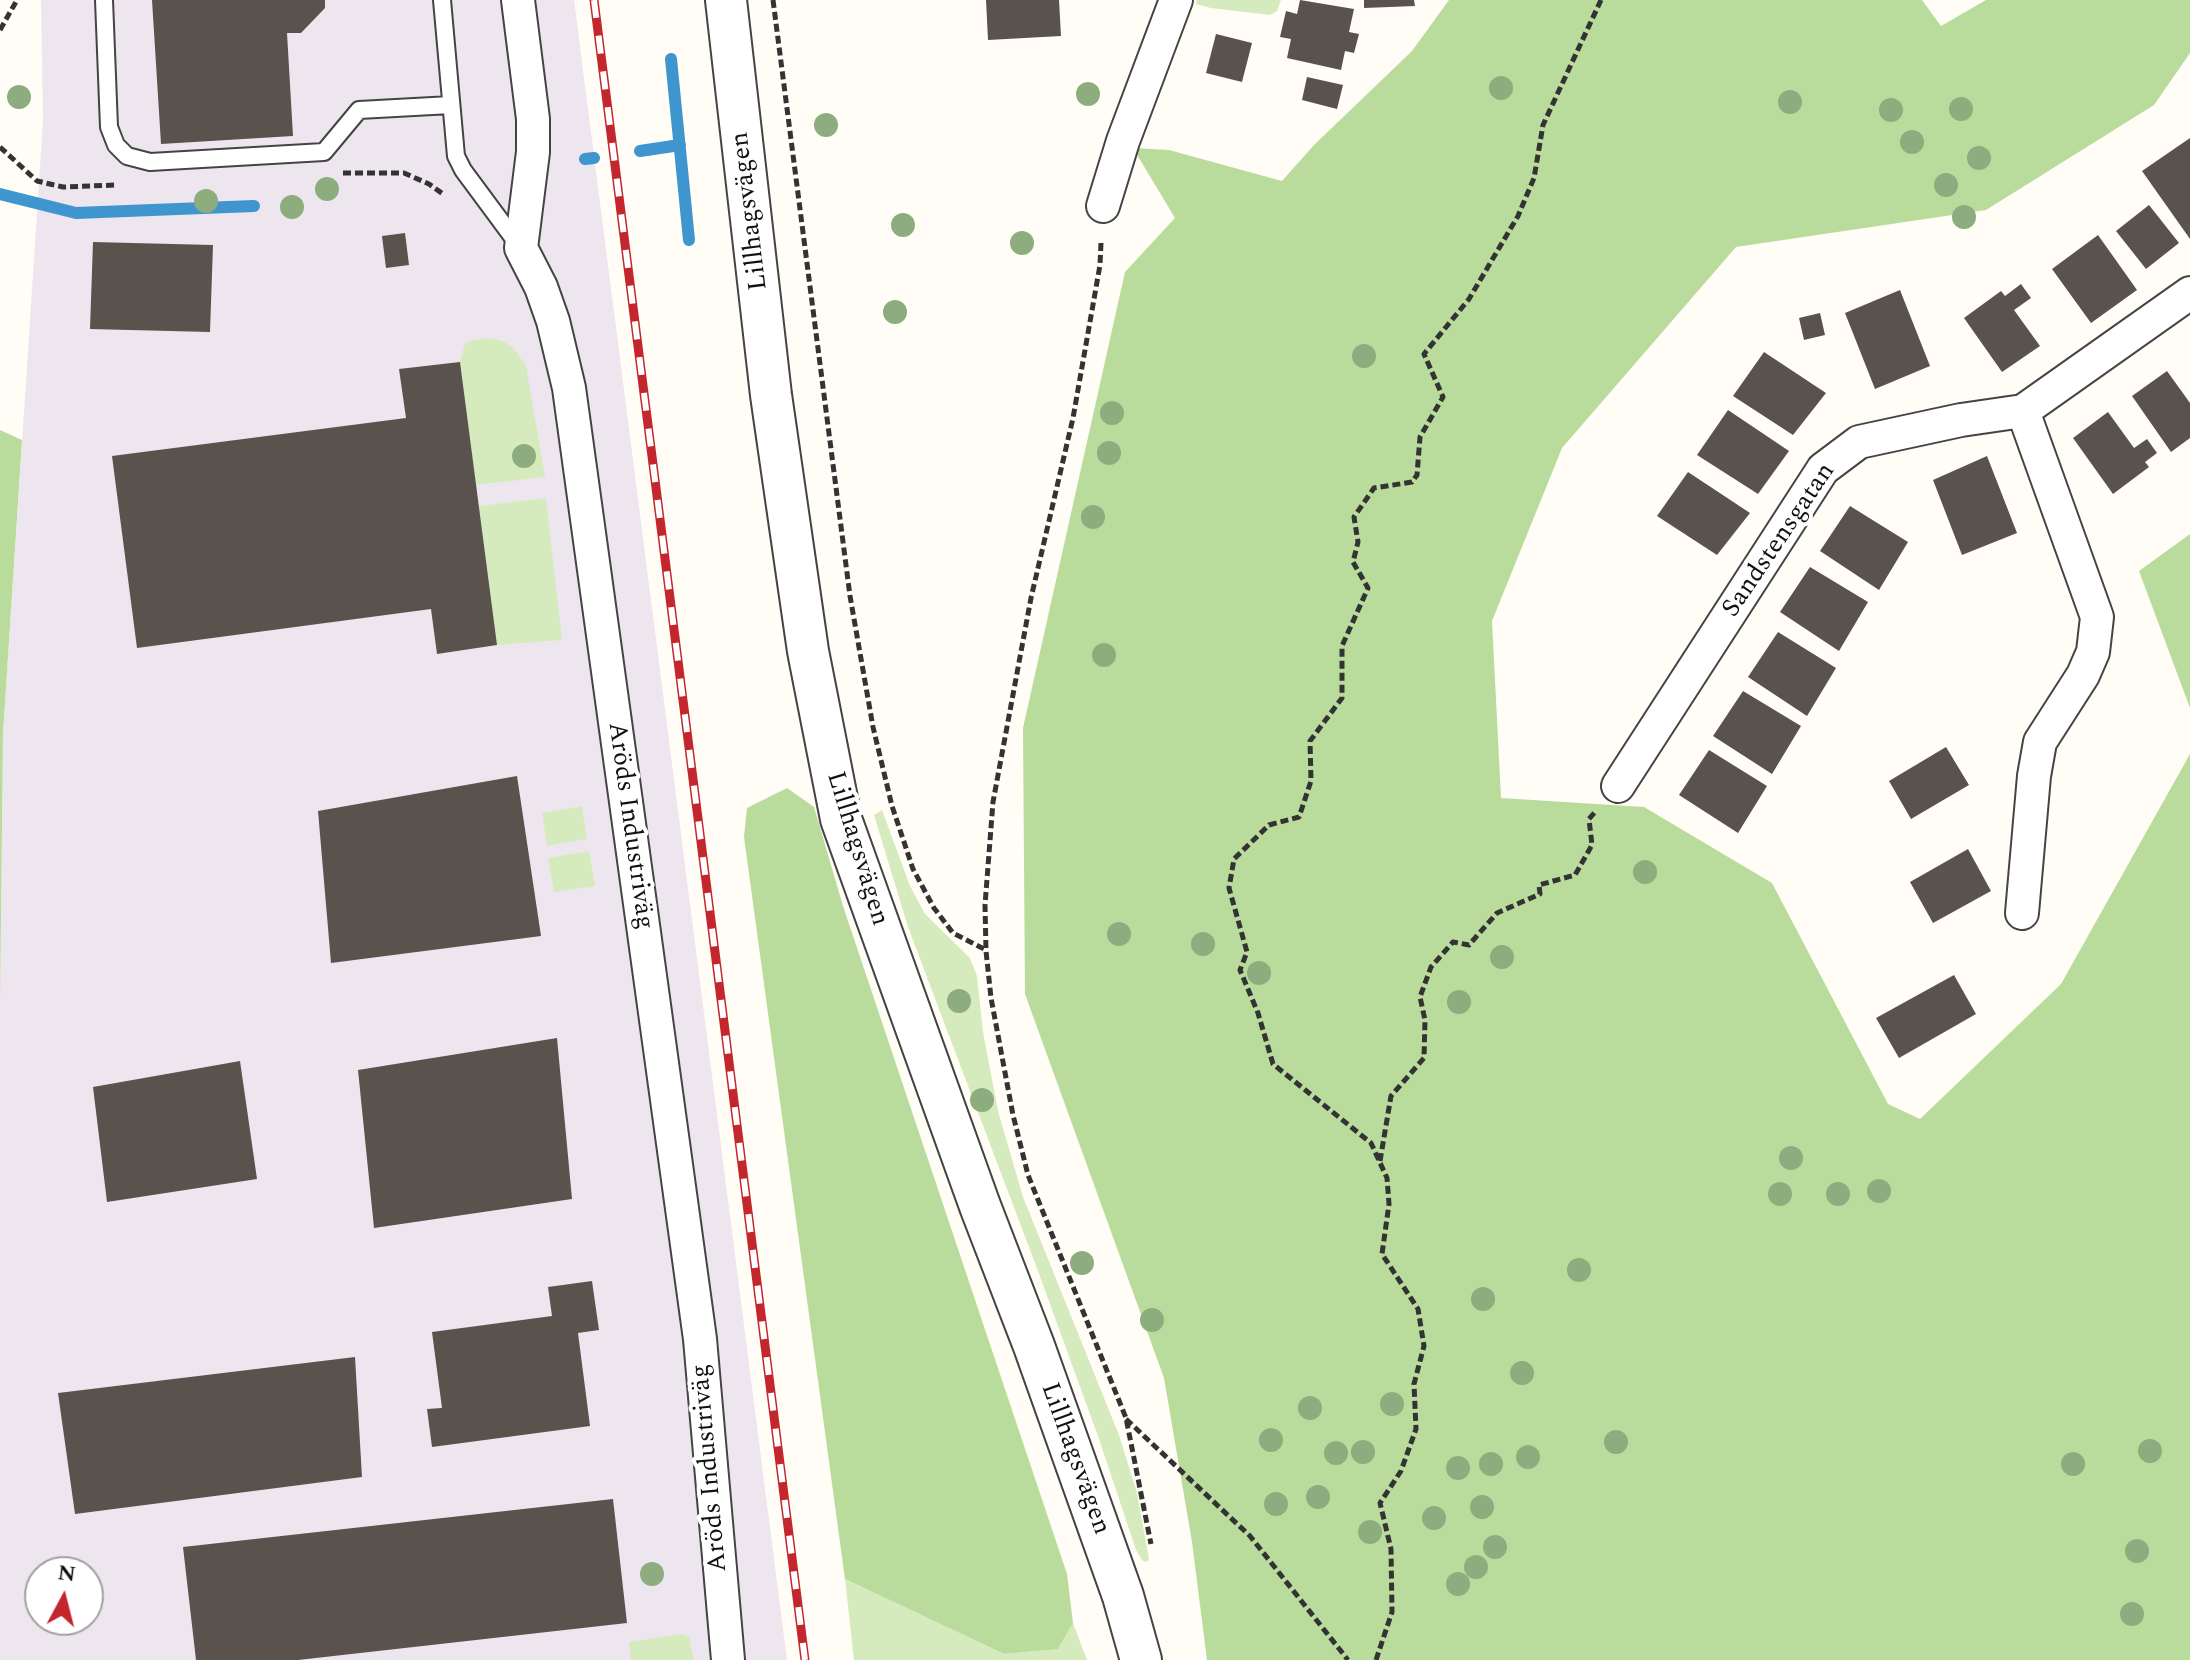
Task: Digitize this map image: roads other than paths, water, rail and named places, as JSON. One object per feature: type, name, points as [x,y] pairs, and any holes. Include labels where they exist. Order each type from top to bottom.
[{"type":"street","points":[[518,0],[533,119],[533,152],[521,248]]},
{"type":"street","name":"Lillhagsvägen","points":[[726,0],[773,410],[808,651],[841,819],[969,1177],[1034,1346],[1123,1596],[1141,1660]]},
{"type":"street","points":[[1103,206],[1123,141],[1176,0]]},
{"type":"street","name":"Aröds Industriväg","points":[[521,248],[541,287],[553,321],[569,388],[700,1339],[728,1660]]},
{"type":"street","name":"Sandstensgatan","points":[[1618,786],[1823,469],[1859,442],[1961,420],[2023,411],[2190,293]]},
{"type":"street","points":[[2022,913],[2034,776],[2040,742],[2083,675],[2093,652],[2097,617],[2023,411]]},
{"type":"lane","points":[[104,0],[109,127],[116,145],[127,156],[150,162],[324,152],[359,110],[451,105]]},
{"type":"lane","points":[[442,0],[456,156],[521,248]]},
{"type":"waterway","points":[[671,59],[689,240]]},
{"type":"waterway","points":[[640,151],[680,145]]},
{"type":"waterway","points":[[585,159],[594,158]]},
{"type":"waterway","points":[[0,194],[76,213],[254,206]]},
{"type":"railway","points":[[594,0],[805,1660]]}]
